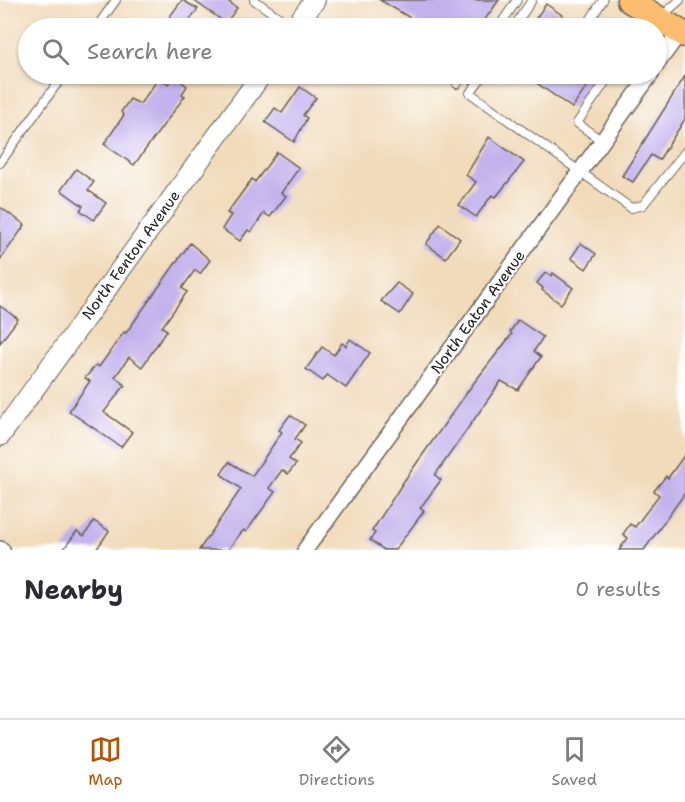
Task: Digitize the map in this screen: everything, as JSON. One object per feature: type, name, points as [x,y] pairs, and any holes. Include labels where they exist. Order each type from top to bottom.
[{"type":"main road","points":[[629,0],[657,18]]},
{"type":"main road","points":[[667,24],[683,34]]},
{"type":"street","points":[[302,18],[315,0]]},
{"type":"street","points":[[667,53],[683,34]]},
{"type":"street","name":"North Fenton Avenue","points":[[0,436],[255,84]]},
{"type":"street","name":"North Eaton Avenue","points":[[305,550],[644,84]]},
{"type":"lane","points":[[103,18],[116,0]]},
{"type":"lane","points":[[254,0],[280,18]]},
{"type":"lane","points":[[265,7],[270,0]]},
{"type":"lane","points":[[505,18],[517,0]]},
{"type":"lane","points":[[520,18],[532,0]]},
{"type":"lane","points":[[591,18],[603,0]]},
{"type":"lane","points":[[660,18],[680,0]]},
{"type":"lane","points":[[0,163],[57,84]]},
{"type":"lane","points":[[477,84],[470,93],[631,208],[643,205],[685,152]]},
{"type":"lane","points":[[602,141],[577,123],[604,84]]},
{"type":"building","points":[[182,0],[198,9],[191,18],[169,18]]},
{"type":"building","points":[[193,0],[226,0],[237,8],[230,18],[219,18]]},
{"type":"building","points":[[380,0],[499,0],[486,18],[410,18]]},
{"type":"building","points":[[546,4],[566,18],[536,18]]},
{"type":"building","points":[[685,76],[685,119],[659,160],[651,155],[633,182],[622,176]]},
{"type":"building","points":[[155,84],[184,84],[187,86],[182,94],[185,96],[134,165],[104,144],[124,115],[121,112],[130,99],[140,104]]},
{"type":"building","points":[[538,84],[589,84],[572,108]]},
{"type":"building","points":[[300,87],[316,98],[303,115],[307,118],[294,142],[265,122],[275,108],[282,113]]},
{"type":"building","points":[[489,137],[524,162],[496,197],[492,195],[476,217],[459,205],[476,182],[466,175]]},
{"type":"building","points":[[277,152],[299,168],[281,193],[286,196],[270,217],[264,213],[251,232],[248,230],[240,241],[222,229],[231,215],[227,213],[252,179],[255,182]]},
{"type":"building","points":[[76,169],[94,182],[88,190],[106,203],[94,220],[80,210],[83,206],[61,190]]},
{"type":"building","points":[[0,207],[25,225],[0,260]]},
{"type":"building","points":[[440,224],[460,239],[446,258],[426,244]]},
{"type":"building","points":[[190,243],[210,260],[200,274],[195,270],[182,288],[187,292],[162,327],[167,330],[142,367],[129,357],[115,377],[125,385],[104,412],[132,432],[121,447],[69,411],[90,381],[85,378],[96,365],[99,367],[124,332],[126,333]]},
{"type":"building","points":[[581,243],[596,254],[586,269],[571,258]]},
{"type":"building","points":[[546,272],[552,276],[553,273],[573,288],[561,304],[542,290],[543,288],[537,283]]},
{"type":"building","points":[[397,283],[413,294],[400,314],[381,301]]},
{"type":"building","points":[[0,306],[18,319],[0,343]]},
{"type":"building","points":[[518,320],[543,337],[534,351],[541,357],[518,390],[501,381],[435,475],[441,480],[420,508],[424,511],[395,550],[384,550],[370,540],[375,533],[372,531],[404,481],[473,384],[512,334],[510,332]]},
{"type":"building","points":[[350,339],[370,353],[346,388],[327,375],[323,381],[306,369],[322,347],[334,355],[342,343],[346,346]]},
{"type":"building","points":[[290,415],[305,425],[295,439],[301,443],[289,459],[296,464],[288,474],[282,470],[269,488],[275,492],[246,532],[244,530],[228,550],[199,550],[241,489],[221,474],[229,462],[252,476],[282,432],[279,430]]},
{"type":"building","points":[[685,454],[685,493],[644,550],[619,550],[628,538],[623,534],[630,524],[635,527],[659,495],[654,491],[666,476],[668,478]]},
{"type":"building","points":[[94,521],[109,531],[96,550],[63,550],[77,531],[84,536]]}]
